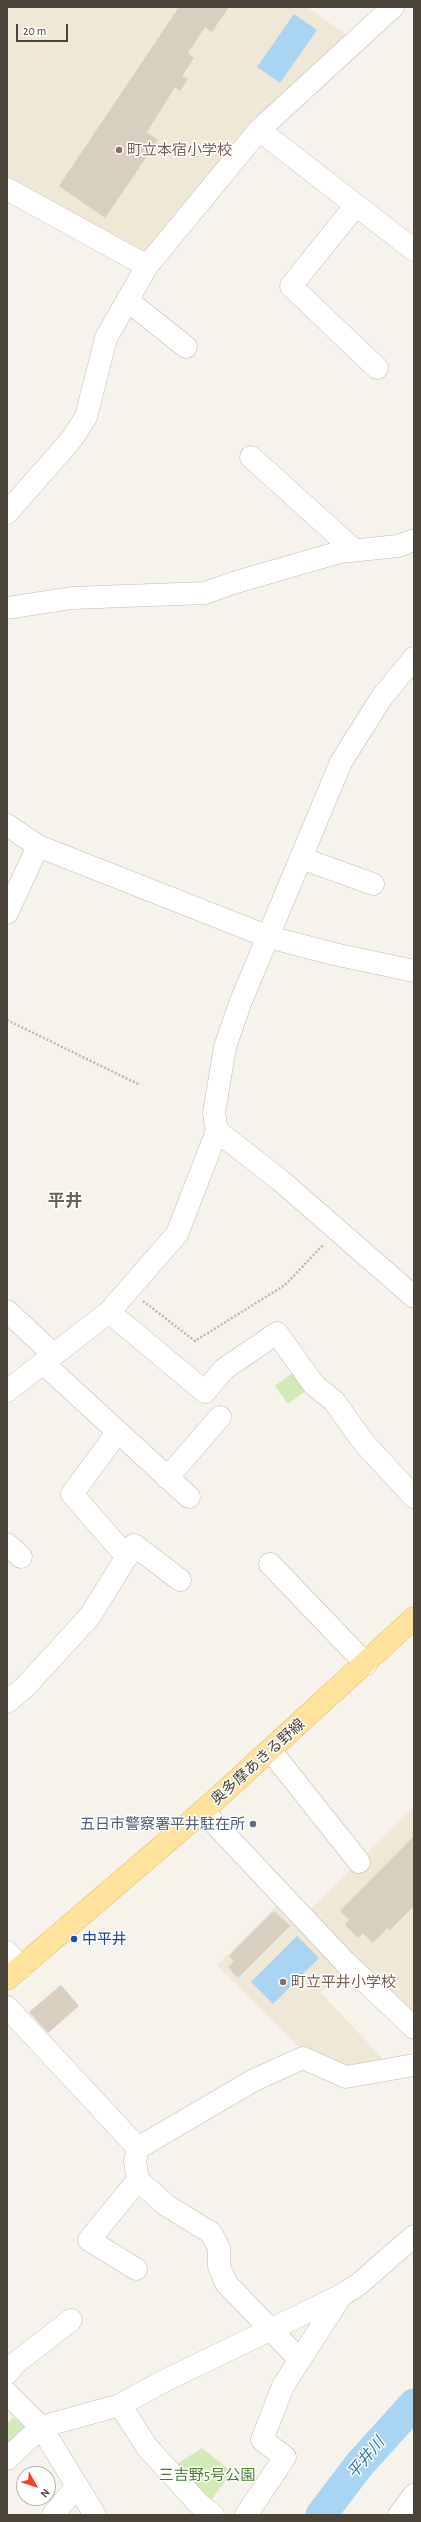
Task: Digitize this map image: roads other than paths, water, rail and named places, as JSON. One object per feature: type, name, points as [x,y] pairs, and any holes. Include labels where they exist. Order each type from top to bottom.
[{"type":"main road","name":"奥多摩あきる野線","points":[[12,1967],[203,1811],[366,1664],[414,1618]]},
{"type":"street","points":[[7,512],[71,440],[86,417],[106,338],[147,266],[258,130],[393,7]]},
{"type":"street","points":[[258,130],[414,250]]},
{"type":"street","points":[[7,189],[147,266]]},
{"type":"street","points":[[356,205],[291,286],[377,368]]},
{"type":"street","points":[[127,300],[186,347]]},
{"type":"street","points":[[251,457],[354,550]]},
{"type":"street","points":[[7,608],[72,598],[205,593],[233,583],[354,550],[398,546],[414,540]]},
{"type":"street","points":[[7,1391],[109,1312],[177,1234],[217,1131],[214,1113],[226,1047],[241,1001],[341,762],[382,697],[412,664]]},
{"type":"street","points":[[7,825],[38,846],[268,937],[334,954],[414,971]]},
{"type":"street","points":[[7,913],[38,846]]},
{"type":"street","points":[[301,858],[373,884]]},
{"type":"street","points":[[217,1131],[280,1180],[414,1297]]},
{"type":"street","points":[[7,1311],[117,1433],[189,1497]]},
{"type":"street","points":[[109,1312],[205,1392],[224,1369],[277,1333],[314,1384],[334,1402],[364,1443],[414,1497]]},
{"type":"street","points":[[167,1478],[220,1417]]},
{"type":"street","points":[[117,1433],[72,1494],[127,1557]]},
{"type":"street","points":[[7,1702],[25,1687],[90,1616],[134,1545],[180,1580]]},
{"type":"street","points":[[270,1564],[366,1664]]},
{"type":"street","points":[[270,1750],[359,1862]]},
{"type":"street","points":[[203,1811],[345,1962],[414,2028]]},
{"type":"street","points":[[7,2007],[138,2148]]},
{"type":"street","points":[[138,2148],[254,2080],[303,2058],[346,2077],[414,2065]]},
{"type":"street","points":[[138,2148],[136,2161],[138,2180],[166,2205],[211,2234],[218,2248],[219,2266],[226,2283],[300,2360]]},
{"type":"street","points":[[136,2269],[89,2240],[138,2180]]},
{"type":"street","points":[[7,2459],[41,2427],[120,2405],[162,2382],[342,2295],[359,2284],[414,2236]]},
{"type":"street","points":[[246,2515],[285,2457],[262,2440],[283,2386],[342,2295]]},
{"type":"street","points":[[7,2373],[17,2362],[71,2320]]},
{"type":"street","points":[[7,2393],[41,2427],[95,2515]]},
{"type":"street","points":[[120,2405],[147,2447],[199,2504],[213,2515]]},
{"type":"street","points":[[53,2515],[77,2486]]},
{"type":"street","points":[[399,2515],[414,2495]]},
{"type":"water","points":[[294,14],[317,30],[280,83],[257,67]]},
{"type":"water","points":[[297,1936],[319,1958],[273,2004],[251,1982]]},
{"type":"waterway","name":"平井川","points":[[321,2515],[359,2465],[414,2404]]},
{"type":"place","name":"町立本宿小学校","points":[[119,150]]},
{"type":"place","name":"五日市警察署平井駐在所","points":[[253,1824]]},
{"type":"place","name":"中平井","points":[[74,1939]]},
{"type":"place","name":"町立平井小学校","points":[[283,1982]]},
{"type":"district","name":"平井","points":[[65,1201]]},
{"type":"park label","name":"三吉野5号公園","points":[[207,2475]]}]
